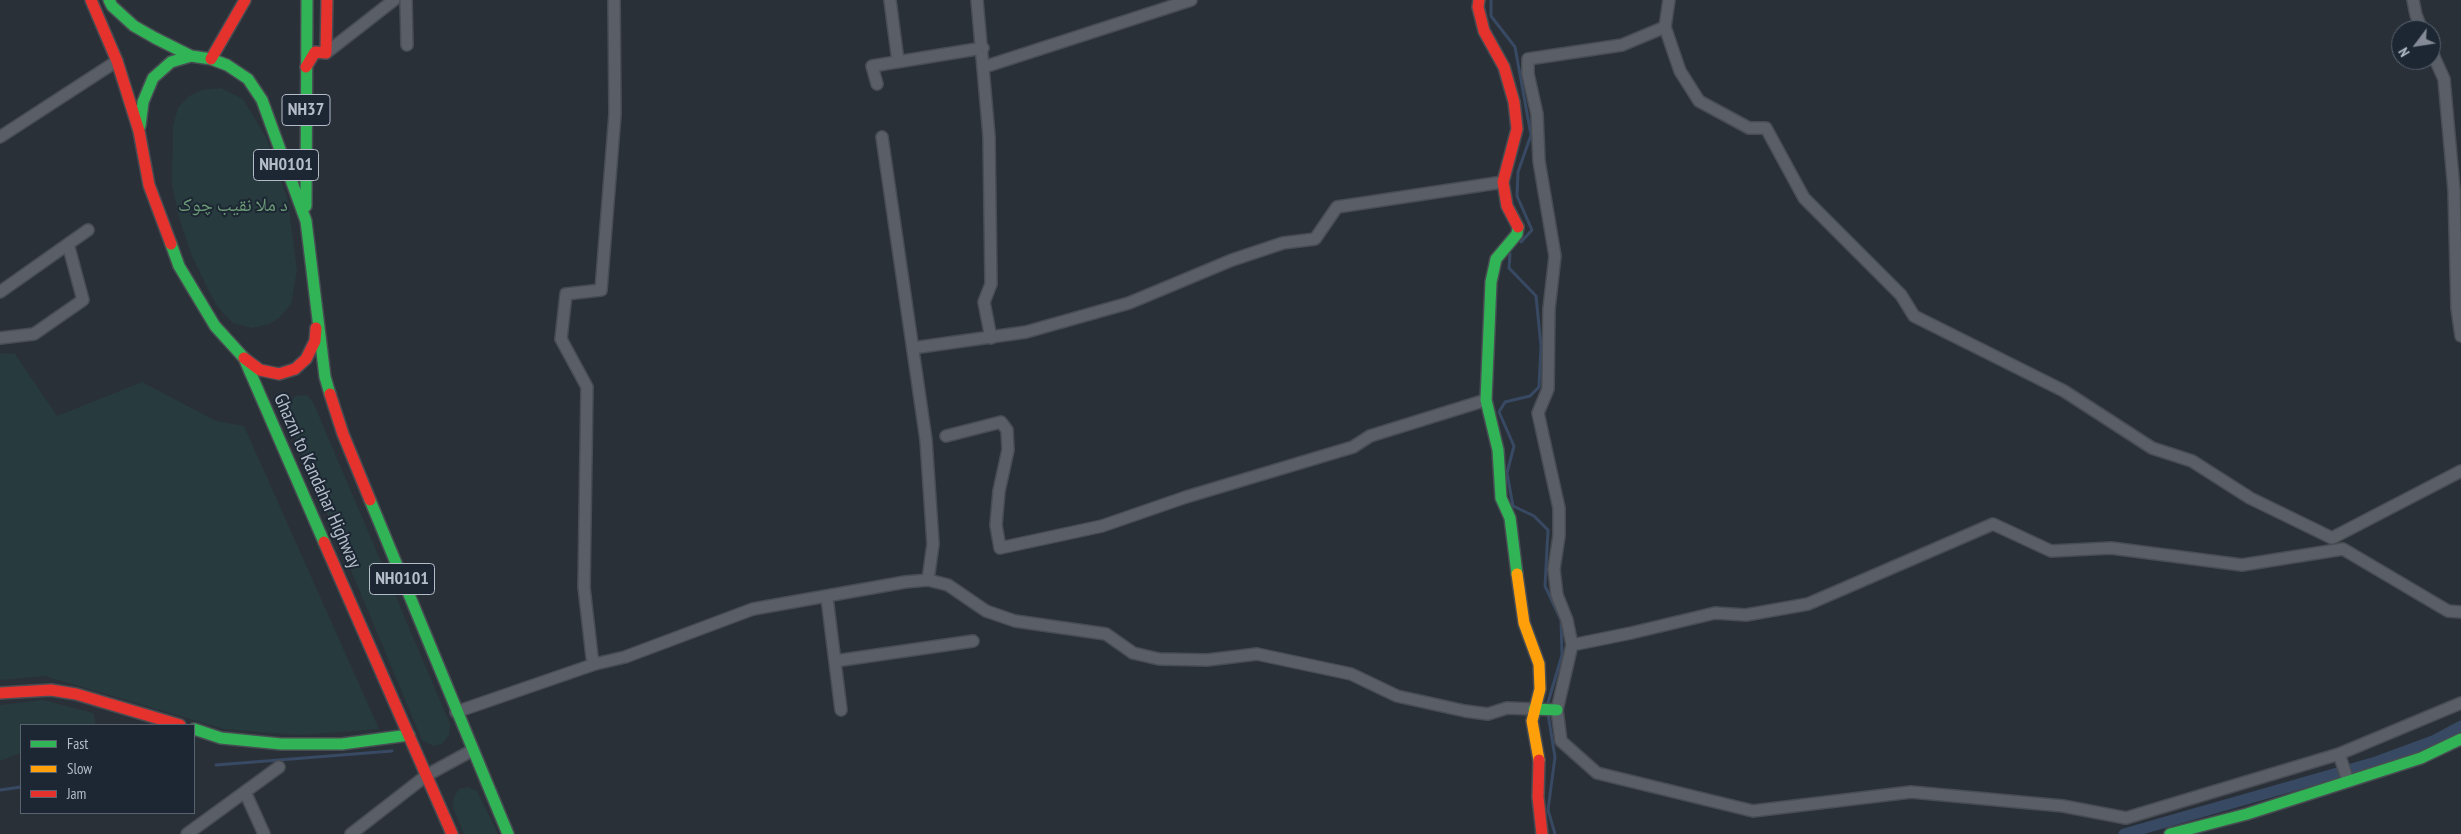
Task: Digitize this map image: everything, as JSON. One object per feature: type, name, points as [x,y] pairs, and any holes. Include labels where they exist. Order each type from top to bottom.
[{"type":"main road","name":"NH0101","points":[[91,0],[117,61],[139,131],[149,185],[179,266],[215,326],[244,358]]},
{"type":"main road","name":"Ghazni to Kandahar Highway","points":[[110,0],[112,6],[134,26],[191,56],[211,59],[227,65],[248,80],[262,100],[306,221],[325,377],[343,434],[456,712],[508,834]]},
{"type":"main road","name":"NH37","points":[[306,221],[307,0]]},
{"type":"main road","points":[[306,67],[315,52],[326,53],[327,0]]},
{"type":"main road","points":[[1480,0],[1478,7],[1484,31],[1504,67],[1514,102],[1517,129],[1503,182],[1507,206],[1518,226],[1517,234],[1496,259],[1491,282],[1486,400],[1498,450],[1501,498],[1510,518],[1524,623],[1539,664],[1540,689],[1545,709],[1532,721],[1539,753],[1538,796],[1542,834]]},
{"type":"main road","points":[[211,59],[244,1]]},
{"type":"main road","name":"Ghazni to Kandahar Highway","points":[[139,131],[142,102],[154,78],[171,62],[191,56]]},
{"type":"main road","name":"Ghazni to Kandahar Highway","points":[[244,358],[260,370],[279,374],[295,369],[306,359],[315,340],[318,317]]},
{"type":"main road","name":"Ghazni to Kandahar Highway","points":[[244,358],[452,834]]},
{"type":"main road","points":[[0,693],[51,690],[76,694],[177,724]]},
{"type":"main road","points":[[195,729],[221,738],[281,744],[342,744],[409,735]]},
{"type":"main road","points":[[2170,834],[2247,814],[2421,758],[2461,739]]},
{"type":"street","points":[[326,53],[394,0]]},
{"type":"street","points":[[406,0],[407,45]]},
{"type":"street","points":[[595,664],[592,657],[584,587],[587,387],[561,338],[566,294],[601,290],[615,114],[614,0]]},
{"type":"street","points":[[890,0],[898,61]]},
{"type":"street","points":[[977,0],[983,48],[989,136],[991,284],[984,302],[991,338]]},
{"type":"street","points":[[984,67],[1191,0]]},
{"type":"street","points":[[1669,0],[1665,27],[1680,71],[1699,101],[1749,128],[1766,128],[1804,198],[1901,295],[1914,316],[2064,392],[2152,448],[2192,460],[2250,498],[2332,538],[2461,471]]},
{"type":"street","points":[[2413,0],[2418,20]]},
{"type":"street","points":[[1665,27],[1622,44],[1528,59],[1528,74],[1537,114],[1539,161],[1555,256],[1549,309],[1548,389],[1538,413],[1559,508],[1559,536],[1554,569],[1557,595],[1567,620],[1572,645],[1545,709],[1561,741],[1596,773],[1753,811],[1911,792],[2063,806],[2126,818],[2339,754],[2461,702]]},
{"type":"street","points":[[878,84],[872,66],[983,48]]},
{"type":"street","points":[[0,137],[117,61]]},
{"type":"street","points":[[2440,70],[2444,79],[2454,190],[2457,308],[2461,336]]},
{"type":"street","points":[[882,137],[926,440],[933,544],[928,580]]},
{"type":"street","points":[[913,348],[1026,332],[1129,303],[1232,260],[1283,243],[1315,239],[1337,207],[1503,182]]},
{"type":"street","points":[[0,292],[88,230]]},
{"type":"street","points":[[0,338],[34,334],[83,300],[68,244]]},
{"type":"street","points":[[946,436],[1001,422],[1007,430],[1008,450],[999,491],[996,525],[1000,548],[1102,526],[1186,497],[1353,447],[1370,436],[1486,400]]},
{"type":"street","points":[[1572,645],[1631,634],[1715,613],[1746,615],[1808,604],[1993,524],[2051,551],[2111,548],[2242,565],[2343,549],[2448,611],[2461,612]]},
{"type":"street","points":[[456,712],[595,664],[625,657],[753,609],[827,598],[904,582],[928,580],[948,585],[986,611],[1015,621],[1106,634],[1133,653],[1160,659],[1207,660],[1257,654],[1351,674],[1397,696],[1465,711],[1488,714],[1507,708],[1545,709]]},
{"type":"street","points":[[827,598],[842,710]]},
{"type":"street","points":[[835,660],[973,641]]},
{"type":"street","points":[[351,834],[427,775],[473,750]]},
{"type":"street","points":[[2339,754],[2348,781]]},
{"type":"street","points":[[187,834],[279,766]]},
{"type":"street","points":[[245,792],[264,834]]},
{"type":"green space","name":"د ملا نقيب چوک","points":[[221,88],[243,99],[267,139],[288,201],[297,271],[291,304],[280,317],[269,324],[252,328],[233,323],[217,306],[192,256],[179,218],[172,184],[173,126],[178,108],[189,96],[202,90]]},
{"type":"green space","points":[[0,353],[15,354],[57,416],[142,382],[216,421],[244,426],[379,729],[300,735],[224,729],[44,676],[0,680]]},
{"type":"green space","points":[[307,395],[313,402],[450,724],[449,735],[442,744],[433,746],[422,740],[286,415],[288,403],[296,396]]},
{"type":"green space","points":[[43,700],[93,713],[96,724],[20,724],[20,753],[0,761],[0,705]]},
{"type":"green space","points":[[468,787],[477,791],[498,834],[464,834],[453,808],[454,797],[459,789]]},
{"type":"waterway","points":[[1491,0],[1491,16],[1515,47],[1531,135],[1518,172],[1517,196],[1532,230],[1521,242]]},
{"type":"waterway","points":[[1510,254],[1509,268],[1536,296],[1541,346],[1539,387],[1530,396],[1505,402],[1499,412],[1514,446],[1507,473],[1513,506],[1534,516],[1548,530],[1545,586],[1561,620],[1562,655],[1547,706]]},
{"type":"waterway","points":[[1548,714],[1555,757],[1548,810],[1555,834]]},
{"type":"waterway","points":[[2124,834],[2376,762],[2433,741],[2461,726]]},
{"type":"waterway","points":[[216,765],[392,751]]},
{"type":"waterway","points":[[0,790],[20,787]]},
{"type":"traffic: fast","points":[[109,0],[112,6],[134,26],[155,38],[191,56],[211,59],[227,65],[248,79],[262,100],[306,221],[325,377],[330,394]]},
{"type":"traffic: fast","points":[[306,206],[307,0]]},
{"type":"traffic: fast","points":[[140,126],[143,102],[153,78],[171,62],[191,56]]},
{"type":"traffic: fast","points":[[1517,574],[1510,518],[1501,498],[1498,450],[1486,400],[1491,282],[1496,259],[1517,234],[1518,227]]},
{"type":"traffic: fast","points":[[171,244],[179,266],[215,326],[244,358],[324,542]]},
{"type":"traffic: fast","points":[[370,500],[508,834]]},
{"type":"traffic: fast","points":[[1534,709],[1557,710]]},
{"type":"traffic: fast","points":[[195,729],[221,738],[281,744],[342,744],[409,735]]},
{"type":"traffic: fast","points":[[2170,834],[2247,814],[2421,758],[2461,739]]},
{"type":"traffic: slow","points":[[1517,574],[1524,623],[1539,664],[1540,689],[1532,721],[1539,760]]},
{"type":"traffic: jam","points":[[91,0],[117,61],[139,131],[149,185],[171,244]]},
{"type":"traffic: jam","points":[[211,59],[245,0]]},
{"type":"traffic: jam","points":[[306,67],[315,52],[326,53],[327,0]]},
{"type":"traffic: jam","points":[[1479,0],[1478,7],[1484,31],[1504,67],[1514,102],[1517,129],[1503,182],[1507,206],[1518,227]]},
{"type":"traffic: jam","points":[[244,358],[260,370],[279,374],[295,369],[306,359],[315,341],[316,328]]},
{"type":"traffic: jam","points":[[330,394],[343,434],[370,500]]},
{"type":"traffic: jam","points":[[324,542],[452,834]]},
{"type":"traffic: jam","points":[[0,693],[51,690],[76,694],[177,724]]},
{"type":"traffic: jam","points":[[1539,760],[1538,797],[1542,834]]}]
